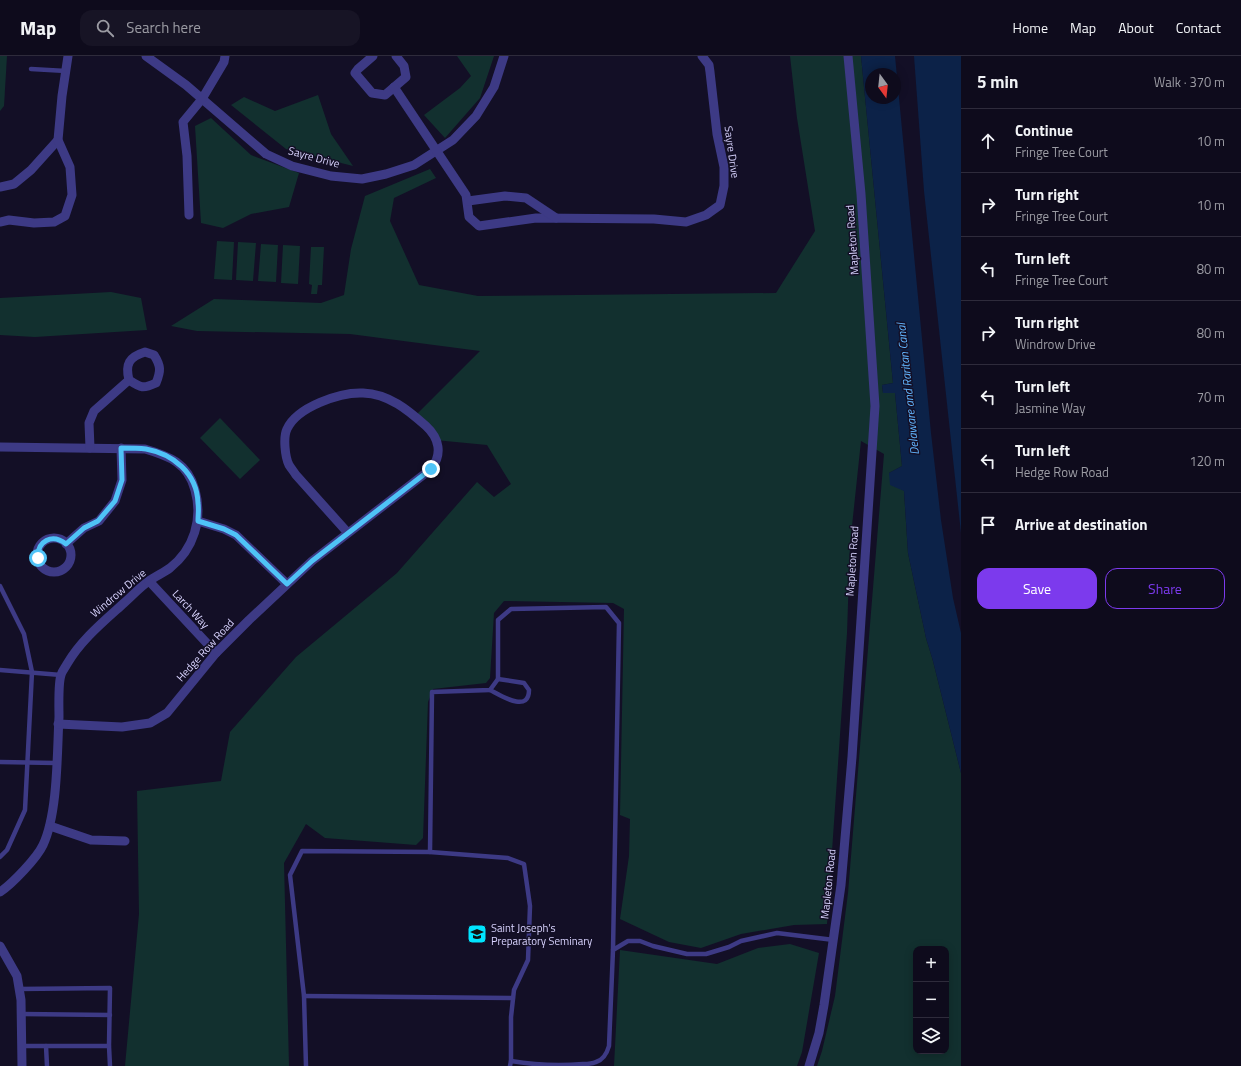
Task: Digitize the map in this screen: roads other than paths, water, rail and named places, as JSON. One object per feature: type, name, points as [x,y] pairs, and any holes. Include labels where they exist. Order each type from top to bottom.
[{"type":"street","points":[[0,222],[9,220],[34,223],[54,222],[65,216],[72,195],[70,167],[58,140],[62,96],[68,56]]},
{"type":"street","name":"Sayre Drive","points":[[146,56],[186,85],[266,154],[292,166],[331,176],[362,179],[386,174],[414,165],[453,140],[476,116],[494,87],[504,56]]},
{"type":"street","points":[[190,215],[187,156],[183,122],[202,99],[224,62],[225,56]]},
{"type":"street","points":[[373,56],[356,71],[372,94],[385,95],[406,76],[404,66],[396,56]]},
{"type":"street","name":"Sayre Drive","points":[[394,87],[466,195],[469,217],[479,226],[536,218],[654,219],[686,222],[706,215],[720,205],[724,186],[724,167],[716,134],[709,65],[702,56]]},
{"type":"street","name":"Mapleton Road","points":[[809,1066],[822,1019],[841,885],[852,757],[875,406],[862,202],[848,56]]},
{"type":"street","points":[[0,187],[14,184],[34,166],[58,140]]},
{"type":"street","points":[[468,201],[504,196],[526,198],[556,218]]},
{"type":"street","points":[[90,448],[89,423],[94,411],[129,380]]},
{"type":"street","name":"Hedge Row Road","points":[[58,724],[122,727],[150,723],[167,713],[216,653],[287,584],[312,561],[348,534],[431,469],[438,457],[439,449],[433,433],[409,410],[392,400],[363,393],[335,396],[308,408],[297,417],[287,429],[284,443],[289,465],[296,475],[348,534]]},
{"type":"street","name":"Windrow Drive","points":[[0,447],[145,449],[176,460],[186,471],[194,484],[198,501],[198,521],[193,539],[181,558],[149,581],[96,627],[74,652],[61,675],[56,763],[50,826],[42,846],[26,867],[0,892]]},
{"type":"street","points":[[66,544],[84,528],[98,521],[115,501],[122,480],[121,448]]},
{"type":"street","points":[[198,521],[224,529],[236,535],[287,584]]},
{"type":"street","name":"Larch Way","points":[[149,581],[216,653]]},
{"type":"street","points":[[50,826],[91,840],[125,841]]},
{"type":"street","points":[[0,946],[16,976],[19,989],[22,1014],[22,1066]]},
{"type":"lane","points":[[31,69],[66,71]]},
{"type":"lane","points":[[0,586],[24,634],[32,672],[25,810],[6,850],[0,857]]},
{"type":"lane","points":[[306,1066],[304,996],[290,875],[302,851],[430,852],[508,858],[524,864],[530,906],[528,960],[514,990],[511,1017],[510,1063],[536,1065],[579,1065],[597,1062],[606,1054],[609,1046],[613,950],[619,623],[606,607],[511,608],[498,620],[498,679],[490,690]]},
{"type":"lane","points":[[0,670],[61,675]]},
{"type":"lane","points":[[430,852],[432,692],[490,690],[516,702],[524,701],[528,698],[529,690],[524,683],[498,679]]},
{"type":"lane","points":[[0,762],[56,763]]},
{"type":"lane","points":[[613,950],[628,941],[640,942],[687,954],[706,954],[753,938],[777,933],[834,940]]},
{"type":"lane","points":[[19,989],[110,988],[110,1066]]},
{"type":"lane","points":[[304,996],[513,998]]},
{"type":"lane","points":[[22,1014],[110,1015]]},
{"type":"lane","points":[[23,1046],[109,1046]]},
{"type":"lane","points":[[46,1046],[47,1066]]},
{"type":"water","points":[[861,56],[895,56],[896,68],[865,68],[865,97]]},
{"type":"water","points":[[914,56],[961,56],[961,533],[924,191]]},
{"type":"water","name":"Delaware and Raritan Canal","points":[[866,104],[900,104],[931,433],[941,520],[953,598],[961,633],[961,773],[926,638],[908,553],[904,491],[890,485],[889,473],[902,466],[895,393],[883,393],[882,385],[893,383]]},
{"type":"place","name":"Saint Joseph's Preparatory Seminary","points":[[477,934]]}]
